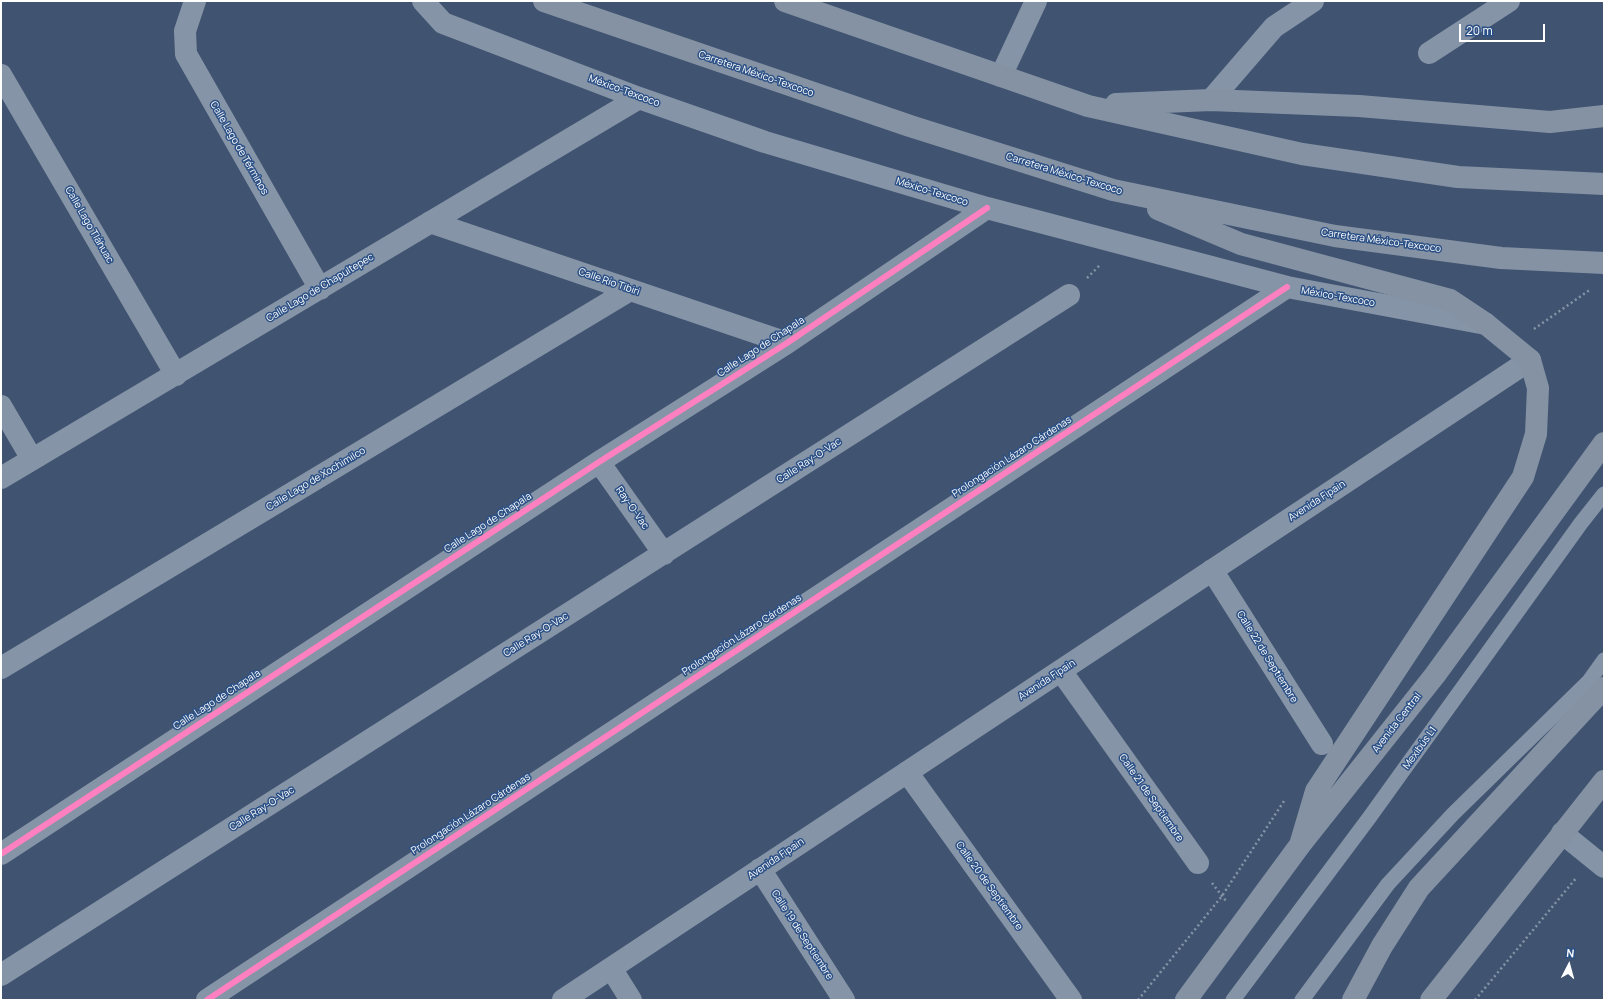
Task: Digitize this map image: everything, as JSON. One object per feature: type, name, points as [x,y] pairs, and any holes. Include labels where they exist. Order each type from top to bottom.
[{"type":"highway","name":"Carretera México-Texcoco","points":[[544,1],[910,126],[1112,190],[1335,236],[1501,258],[1604,263]]},
{"type":"highway","points":[[785,1],[1088,106],[1302,154],[1458,177],[1604,184]]},
{"type":"highway","points":[[1088,106],[1211,100],[1359,106],[1550,122],[1604,116]]},
{"type":"highway","points":[[1112,190],[1241,244],[1450,300],[1486,324],[1530,360],[1538,388],[1536,434],[1523,477],[1316,791],[1300,845]]},
{"type":"highway","name":"Avenida Central","points":[[1186,1000],[1242,926],[1300,845],[1435,675],[1604,443]]},
{"type":"highway","points":[[1354,1000],[1382,946],[1419,888],[1604,688]]},
{"type":"highway","points":[[1432,1000],[1604,781]]},
{"type":"street","name":"Calle Lago de Términos","points":[[195,1],[184,31],[186,54],[320,289]]},
{"type":"street","name":"México-Texcoco","points":[[423,1],[443,22],[639,98],[765,142],[986,208],[1287,287],[1486,324]]},
{"type":"street","points":[[1001,76],[1036,1]]},
{"type":"street","points":[[1211,100],[1274,27],[1313,1]]},
{"type":"street","points":[[1429,53],[1509,1]]},
{"type":"street","name":"Calle Lago Tláhuac","points":[[1,75],[176,375]]},
{"type":"street","name":"Calle Lago de Chapultepec","points":[[1,478],[639,98]]},
{"type":"street","name":"Calle Lago de Chapala","points":[[1,854],[599,462],[787,343],[986,208]]},
{"type":"street","name":"Calle Río Tibiri","points":[[430,222],[787,343]]},
{"type":"street","name":"Prolongación Lázaro Cárdenas","points":[[207,1000],[1287,287]]},
{"type":"street","name":"Calle Lago de Xochimilco","points":[[1,668],[630,290]]},
{"type":"street","name":"Calle Ray-O-Vac","points":[[1,975],[1069,295]]},
{"type":"street","name":"Avenida Fipain","points":[[563,1000],[1530,360]]},
{"type":"street","points":[[1,406],[32,459]]},
{"type":"street","name":"Ray-O-Vac","points":[[599,462],[664,554]]},
{"type":"street","name":"Calle 22 de Septiembre","points":[[1212,570],[1322,744]]},
{"type":"street","name":"Calle 21 de Septiembre","points":[[1061,671],[1198,863]]},
{"type":"street","name":"Calle 20 de Septiembre","points":[[907,772],[1071,1000]]},
{"type":"street","points":[[1562,833],[1598,863]]},
{"type":"street","name":"Calle 19 de Septiembre","points":[[760,870],[844,1000]]},
{"type":"street","points":[[611,968],[631,1000]]},
{"type":"lane","name":"Mexibús L1","points":[[1233,1000],[1369,818],[1581,523],[1604,494]]},
{"type":"lane","points":[[1302,1000],[1388,884],[1453,814],[1589,681],[1604,660]]},
{"type":"path","points":[[1069,295],[1121,244]]},
{"type":"path","points":[[1511,346],[1592,288]]},
{"type":"path","points":[[1138,1000],[1222,896],[1287,797]]},
{"type":"path","points":[[1198,863],[1242,926]]},
{"type":"path","points":[[1475,1000],[1598,863]]},
{"type":"cycle path","points":[[1,854],[599,462],[787,343],[987,208]]},
{"type":"cycle path","points":[[207,1000],[1287,287]]}]
